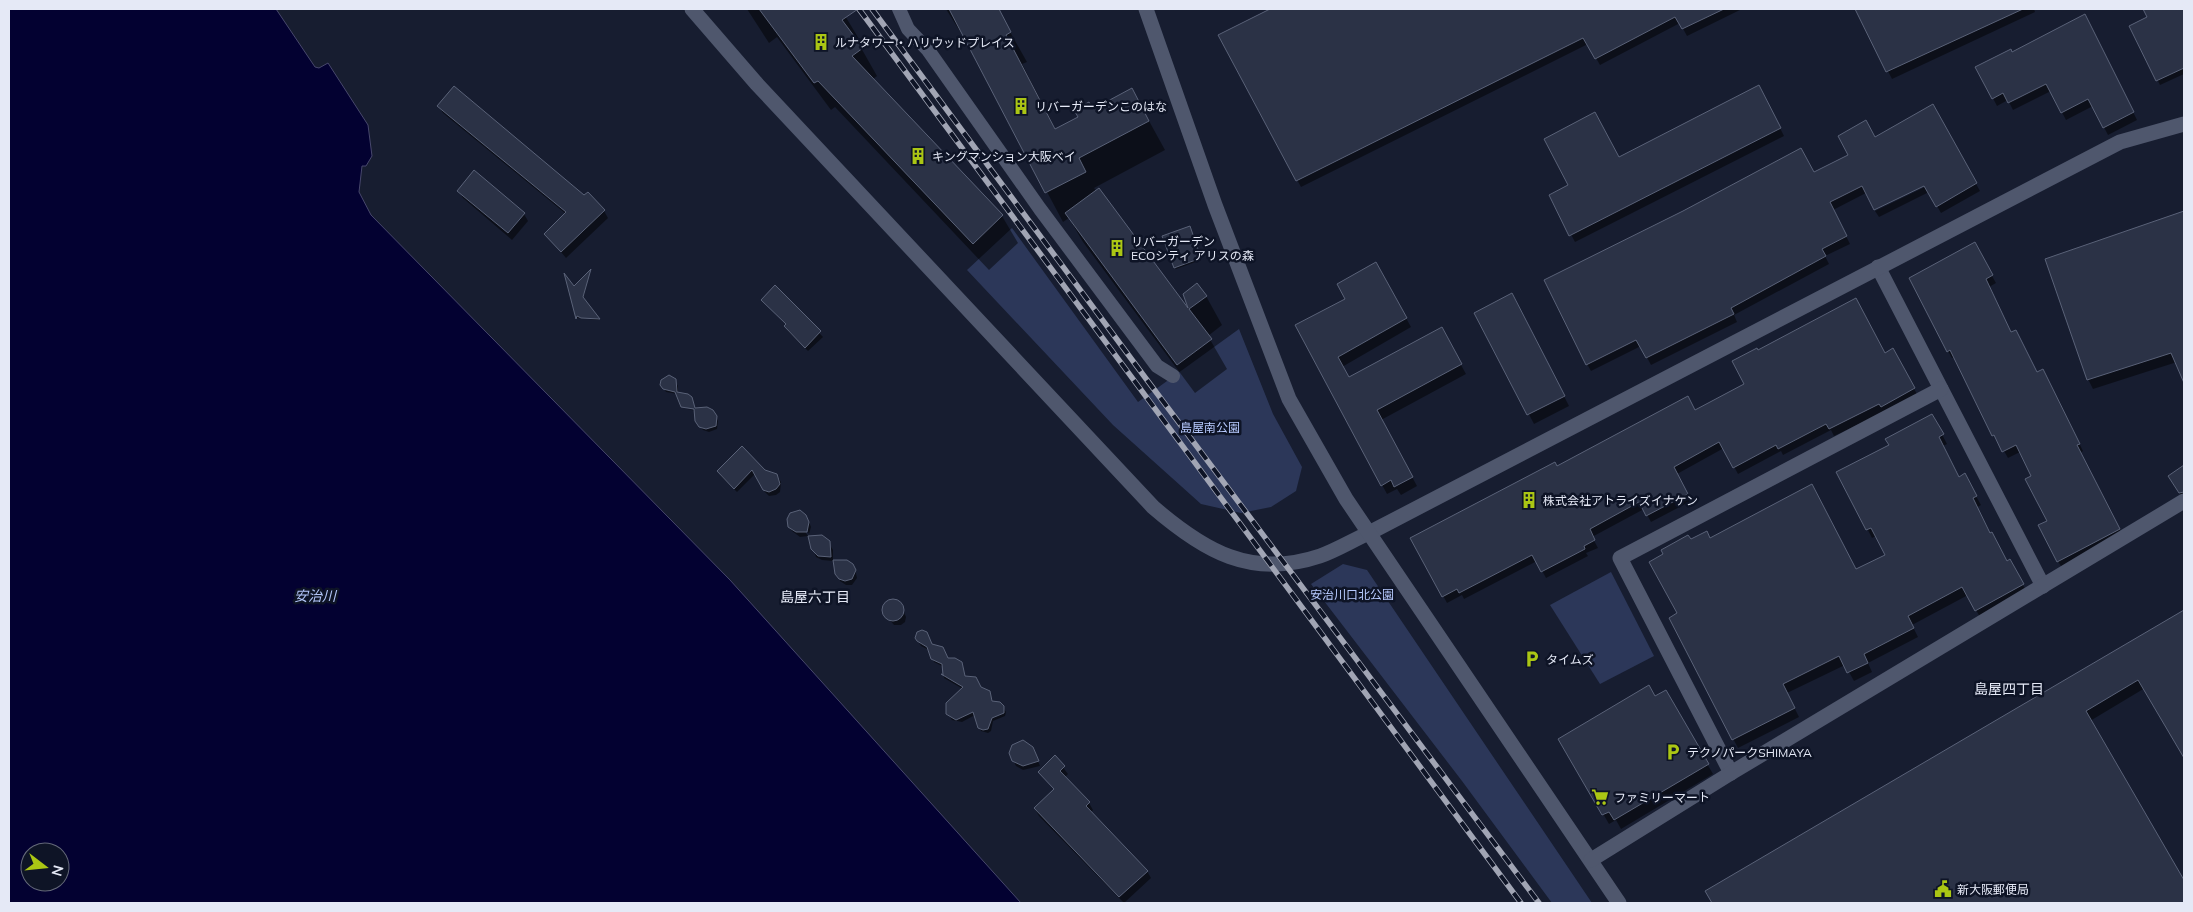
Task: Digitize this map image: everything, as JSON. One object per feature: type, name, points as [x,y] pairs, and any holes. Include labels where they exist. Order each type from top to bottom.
[{"type":"street","points":[[692,9],[756,83],[1146,500],[1172,523],[1210,548],[1228,557],[1265,565],[1281,565],[1321,555],[1369,533],[2120,142],[2184,124]]},
{"type":"street","points":[[899,9],[908,29],[928,50],[1040,209],[1156,366],[1173,376]]},
{"type":"street","points":[[1146,9],[1215,205],[1289,399],[1346,499],[1591,860],[1618,903]]},
{"type":"street","points":[[1878,267],[2043,586]]},
{"type":"street","points":[[1730,773],[1620,558],[1941,389]]},
{"type":"street","points":[[1591,860],[1730,773],[2184,501]]},
{"type":"green space","name":"島屋南公園","points":[[1012,228],[1138,402],[1239,329],[1273,414],[1302,467],[1296,491],[1271,507],[1241,513],[1201,504],[1113,425],[967,270]]},
{"type":"green space","name":"安治川口北公園","points":[[1343,564],[1367,570],[1592,903],[1552,903],[1462,781],[1311,584]]},
{"type":"green space","points":[[1611,572],[1654,656],[1600,684],[1550,605]]},
{"type":"water","name":"安治川","points":[[9,9],[276,9],[315,67],[319,68],[328,63],[368,125],[372,156],[366,166],[362,166],[359,192],[371,215],[730,580],[1021,903],[9,903]]},
{"type":"building","name":"キングマンション大阪ベイ","points":[[759,9],[858,9],[842,20],[863,48],[852,56],[1003,215],[973,244],[818,81],[814,83]]},
{"type":"building","name":"リバーガーデンこのはな","points":[[949,9],[999,9],[1011,32],[1006,35],[1055,129],[1078,117],[1074,110],[1089,102],[1093,109],[1132,88],[1149,121],[1079,158],[1086,172],[1045,193]]},
{"type":"building","points":[[1270,9],[1724,9],[1682,29],[1675,17],[1595,59],[1583,38],[1296,181],[1218,35]]},
{"type":"building","points":[[1855,9],[2023,9],[1886,72]]},
{"type":"building","points":[[2143,9],[2184,9],[2184,68],[2156,81],[2129,26],[2147,17]]},
{"type":"building","points":[[2085,14],[2134,112],[2103,128],[2088,99],[2061,113],[2046,84],[2008,103],[2003,93],[1992,99],[1975,67],[2011,49],[2012,52]]},
{"type":"building","points":[[1759,85],[1781,128],[1569,236],[1549,195],[1568,185],[1544,139],[1595,112],[1619,157]]},
{"type":"building","points":[[454,86],[584,195],[588,192],[605,210],[561,252],[544,234],[566,212],[437,106]]},
{"type":"building","points":[[1933,104],[1977,183],[1936,207],[1924,186],[1874,210],[1862,186],[1830,202],[1847,236],[1822,249],[1826,256],[1731,308],[1734,314],[1646,358],[1636,340],[1586,365],[1544,280],[1683,211],[1801,148],[1814,172],[1848,155],[1838,136],[1866,120],[1875,137]]},
{"type":"building","points":[[474,170],[525,213],[508,233],[457,191]]},
{"type":"building","name":"リバーガーデン ECOシティ アリスの森","points":[[1099,188],[1188,308],[1183,294],[1197,283],[1207,296],[1189,309],[1212,339],[1177,365],[1065,213]]},
{"type":"building","points":[[2184,211],[2184,383],[2171,353],[2087,380],[2045,259]]},
{"type":"building","points":[[1190,226],[1201,258],[1174,268],[1162,236]]},
{"type":"building","points":[[1975,242],[1993,275],[1986,279],[2011,332],[2016,330],[2037,372],[2043,369],[2080,444],[2077,445],[2120,529],[2057,562],[2038,525],[2047,521],[2025,479],[2031,476],[2016,445],[2002,452],[1994,435],[1992,436],[1950,350],[1947,352],[1909,278]]},
{"type":"building","points":[[1376,262],[1407,318],[1338,357],[1349,377],[1442,327],[1462,364],[1377,410],[1413,477],[1394,487],[1391,480],[1381,486],[1295,325],[1345,299],[1337,284]]},
{"type":"building","points":[[591,269],[583,297],[600,319],[577,316],[576,319],[564,273],[574,286]]},
{"type":"building","points":[[775,285],[821,331],[805,348],[784,326],[786,324],[761,300]]},
{"type":"building","points":[[1512,293],[1565,396],[1527,415],[1474,313]]},
{"type":"building","points":[[1856,298],[1885,353],[1893,348],[1915,388],[1881,407],[1879,404],[1829,429],[1826,424],[1778,449],[1776,445],[1733,468],[1719,442],[1674,467],[1688,494],[1646,516],[1639,502],[1590,529],[1595,540],[1584,546],[1585,549],[1541,572],[1532,555],[1459,593],[1457,589],[1442,597],[1410,538],[1555,462],[1557,466],[1688,396],[1695,410],[1744,384],[1732,361],[1757,348],[1758,350]]},
{"type":"building","points":[[669,375],[676,379],[677,392],[688,394],[692,397],[695,408],[707,407],[713,410],[717,416],[716,426],[706,429],[699,427],[695,421],[694,409],[681,407],[675,392],[663,389],[660,385],[661,380]]},
{"type":"building","points":[[1932,414],[1944,434],[1939,437],[1959,477],[1965,473],[1977,496],[1973,498],[1990,533],[1992,532],[2007,561],[2010,559],[2024,584],[1975,611],[1962,587],[1908,616],[1914,628],[1864,654],[1868,663],[1847,673],[1839,656],[1783,684],[1795,708],[1732,740],[1669,618],[1677,613],[1649,562],[1663,554],[1661,550],[1688,535],[1691,539],[1707,531],[1710,538],[1812,484],[1856,569],[1885,555],[1871,528],[1866,530],[1836,472],[1889,445],[1885,439]]},
{"type":"building","points":[[742,446],[765,470],[777,474],[780,484],[776,489],[769,492],[763,490],[752,470],[734,489],[717,471]]},
{"type":"building","points":[[2184,465],[2184,492],[2179,493],[2168,476]]},
{"type":"building","points":[[800,510],[806,515],[809,522],[807,532],[796,532],[788,527],[787,519],[790,513]]},
{"type":"building","points":[[822,535],[830,541],[831,557],[818,556],[811,549],[808,536]]},
{"type":"building","points":[[833,560],[847,560],[853,564],[856,570],[852,579],[845,581],[839,579],[835,574]]},
{"type":"building","points":[[893,599],[901,602],[904,610],[901,618],[893,621],[885,618],[882,610],[885,602]]},
{"type":"building","points":[[2184,610],[2184,758],[2138,680],[2086,711],[2184,880],[2184,903],[1712,903],[1705,891]]},
{"type":"building","points":[[922,630],[927,632],[932,644],[943,647],[948,658],[955,658],[962,662],[965,676],[976,677],[981,687],[990,691],[992,701],[1000,702],[1004,706],[1004,713],[992,718],[988,729],[978,728],[973,712],[956,720],[946,714],[946,703],[963,687],[941,674],[943,675],[942,664],[931,659],[927,647],[917,641],[915,638],[917,632]]},
{"type":"building","name":"テクノパークSHIMAYA","points":[[1649,685],[1655,696],[1666,690],[1709,764],[1614,820],[1609,812],[1602,815],[1558,739]]},
{"type":"building","points":[[1023,740],[1033,747],[1039,761],[1023,766],[1012,761],[1009,753],[1012,745]]},
{"type":"building","points":[[1055,755],[1065,766],[1060,771],[1090,802],[1086,806],[1148,871],[1119,897],[1034,808],[1054,789],[1038,772]]},
{"type":"railway","points":[[859,9],[1521,903]]},
{"type":"railway","points":[[872,9],[1539,903]]},
{"type":"place","name":"ルナタワー・ハリウッドプレイス","points":[[821,42]]},
{"type":"place","name":"リバーガーデンこのはな","points":[[1021,106]]},
{"type":"place","name":"キングマンション大阪ベイ","points":[[918,156]]},
{"type":"place","name":"リバーガーデン ECOシティ アリスの森","points":[[1117,248]]},
{"type":"place","name":"株式会社アトライズイナケン","points":[[1529,500]]},
{"type":"place","name":"タイムズ","points":[[1532,659]]},
{"type":"place","name":"テクノパークSHIMAYA","points":[[1673,752]]},
{"type":"place","name":"ファミリーマート","points":[[1600,797]]},
{"type":"place","name":"新大阪郵便局","points":[[1943,889]]},
{"type":"district","name":"島屋六丁目","points":[[815,597]]},
{"type":"district","name":"島屋四丁目","points":[[2009,689]]}]
